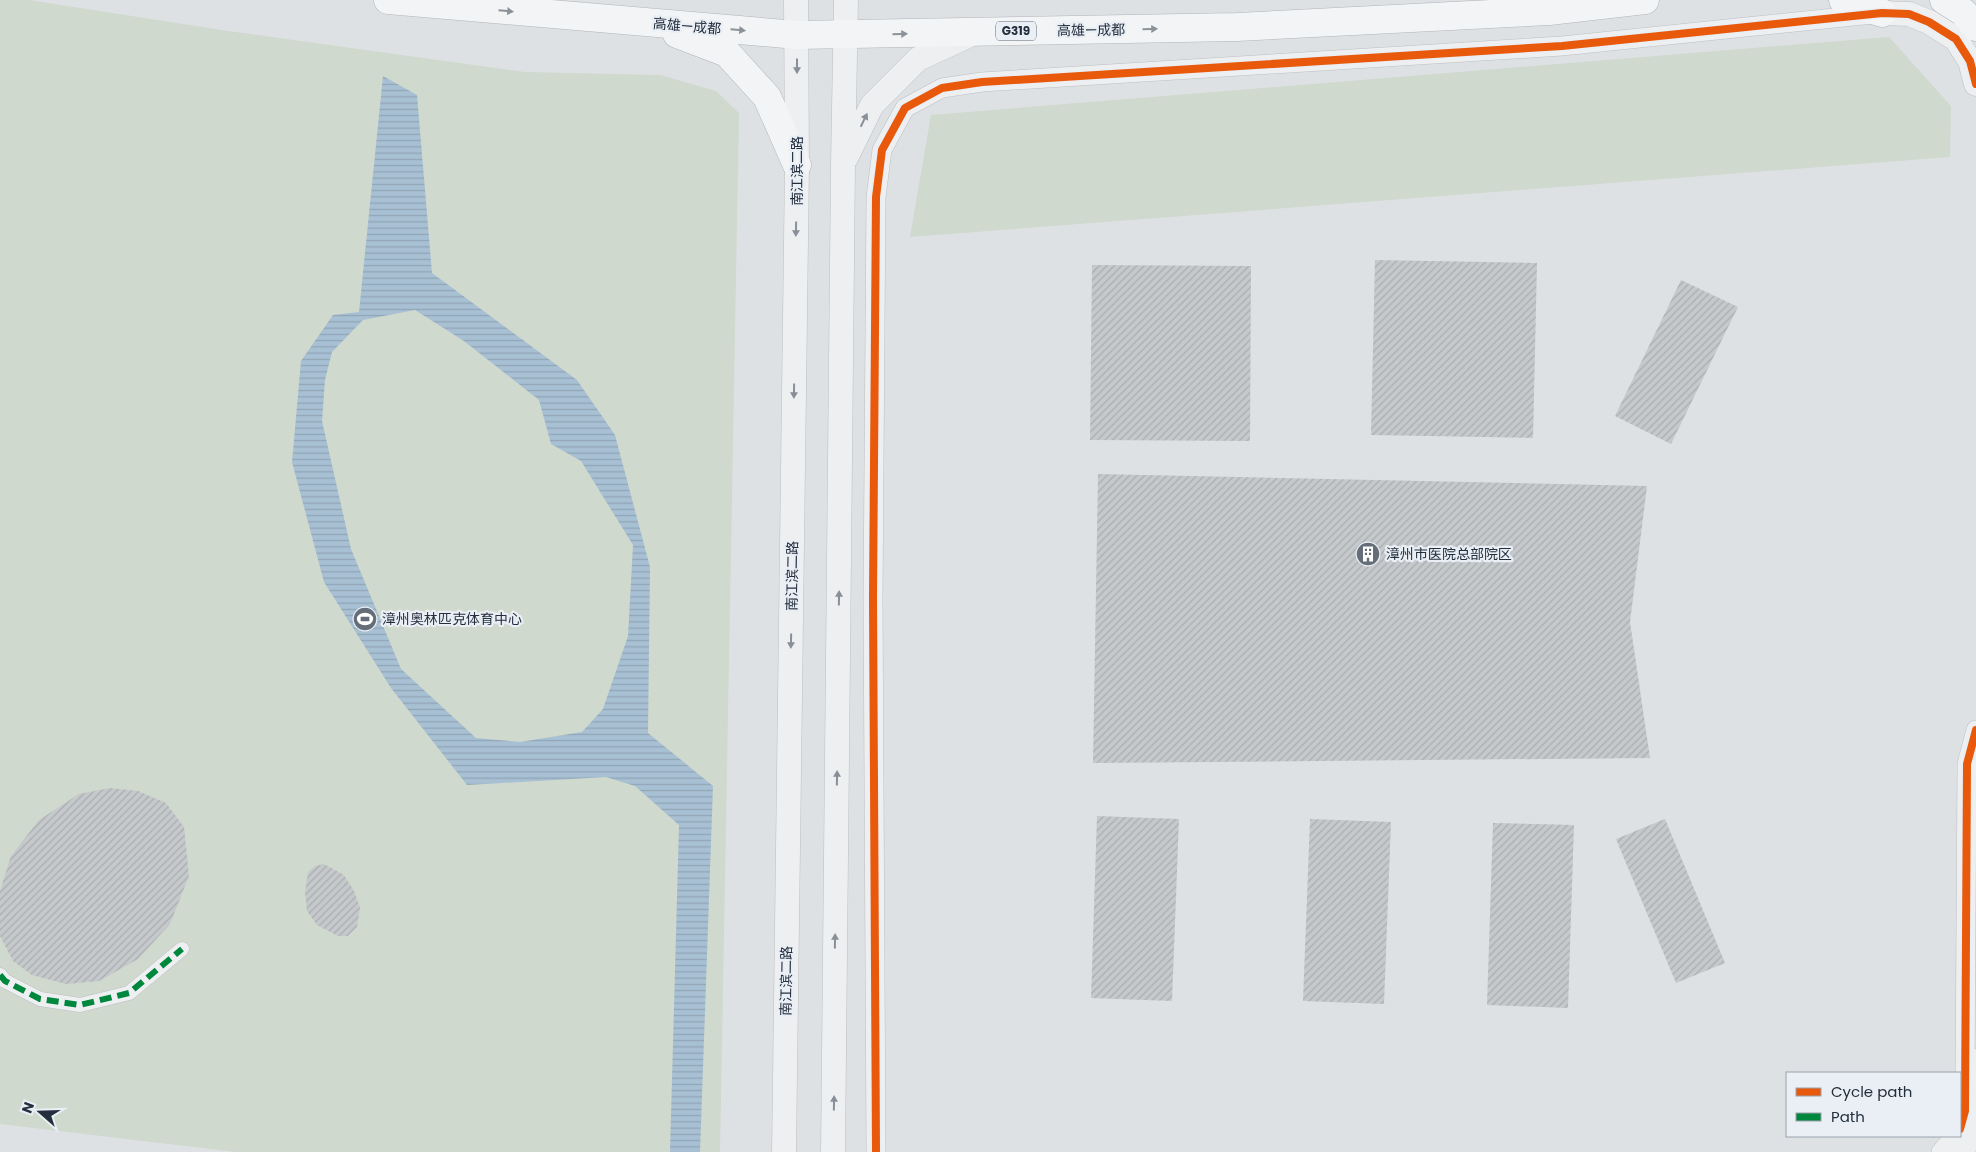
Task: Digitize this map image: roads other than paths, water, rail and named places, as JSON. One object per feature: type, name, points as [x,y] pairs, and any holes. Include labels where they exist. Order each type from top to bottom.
[{"type":"highway","name":"高雄—成都","points":[[388,0],[797,35],[1237,27],[1549,11],[1645,0]]},
{"type":"highway","points":[[1843,0],[1882,13]]},
{"type":"highway","points":[[1944,0],[1963,12],[1976,27]]},
{"type":"highway","points":[[645,22],[727,53],[767,97],[797,165]]},
{"type":"street","name":"南江滨二路","points":[[784,1152],[797,165],[796,0]]},
{"type":"street","points":[[833,1152],[846,0]]},
{"type":"street","points":[[876,1152],[873,589],[876,197],[882,150],[905,108],[942,88],[982,82],[1562,46],[1882,13],[1910,14],[1929,22],[1956,39],[1970,61],[1976,84]]},
{"type":"street","points":[[843,164],[872,105],[918,59],[976,32]]},
{"type":"street","points":[[1961,1125],[1965,1111],[1967,764],[1976,730]]},
{"type":"street","points":[[0,975],[5,981],[40,999],[80,1005],[130,993],[182,949]]},
{"type":"street","points":[[1964,1152],[1976,1105],[1976,1061]]},
{"type":"street","points":[[1941,1152],[1954,1137]]},
{"type":"street","points":[[1964,1152],[1976,1137]]},
{"type":"water","points":[[383,76],[417,95],[432,273],[577,380],[615,435],[650,567],[648,733],[713,786],[700,1152],[670,1152],[679,825],[635,786],[606,777],[467,785],[391,688],[324,582],[292,462],[301,361],[333,315],[359,312]],"holes":[[[415,310],[464,341],[539,400],[551,444],[581,461],[633,545],[628,636],[603,709],[582,732],[520,742],[476,738],[401,669],[351,549],[322,421],[325,380],[332,352],[363,320]]]},
{"type":"place","name":"漳州市医院总部院区","points":[[1368,554]]},
{"type":"place","name":"漳州奥林匹克体育中心","points":[[365,619]]}]
